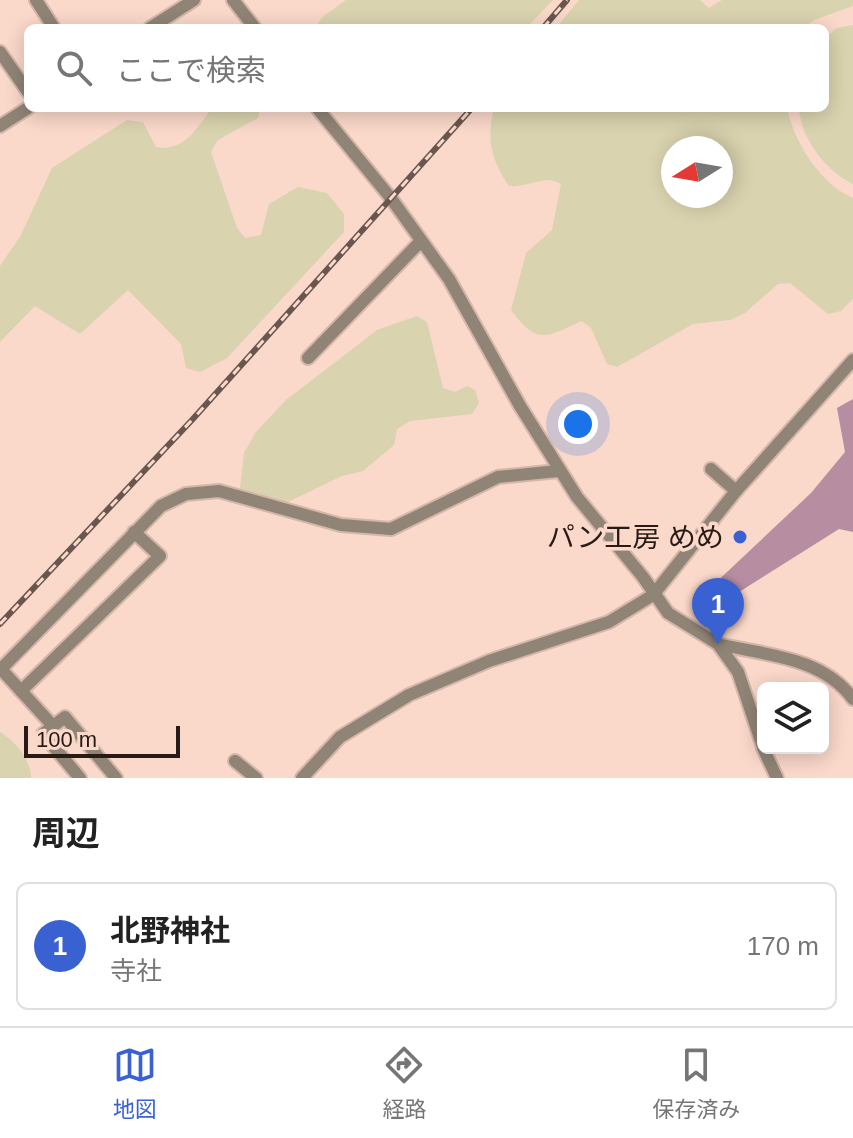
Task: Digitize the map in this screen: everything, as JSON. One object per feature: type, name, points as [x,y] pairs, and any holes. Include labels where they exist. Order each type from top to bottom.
[{"type":"street","points":[[36,0],[51,24]]},
{"type":"street","points":[[156,24],[194,0]]},
{"type":"street","points":[[233,0],[252,24]]},
{"type":"street","points":[[0,52],[24,86]]},
{"type":"street","points":[[0,126],[24,111]]},
{"type":"street","points":[[320,112],[390,197],[460,296],[558,471],[668,613],[718,644],[812,665],[842,683],[853,699]]},
{"type":"street","points":[[308,358],[420,242]]},
{"type":"street","points":[[302,778],[340,737],[409,695],[489,661],[609,622],[653,595],[736,491],[853,360]]},
{"type":"street","points":[[711,469],[736,491]]},
{"type":"street","points":[[53,726],[0,670],[161,506],[186,494],[207,490],[341,525],[391,529],[498,477],[558,471]]},
{"type":"street","points":[[21,691],[160,556],[134,532]]},
{"type":"street","points":[[718,644],[738,672],[757,730]]},
{"type":"street","points":[[80,778],[43,734],[65,717],[116,778]]},
{"type":"street","points":[[766,754],[777,778]]},
{"type":"street","points":[[235,761],[256,778]]},
{"type":"shaded area","points":[[346,0],[553,0],[530,24],[318,24],[321,18]]},
{"type":"shaded area","points":[[579,0],[700,0],[709,8],[722,0],[853,0],[853,6],[809,24],[559,24]]},
{"type":"shaded area","points":[[853,25],[853,184],[833,171],[817,153],[804,131],[800,112],[829,112],[829,35],[837,28]]},
{"type":"shaded area","points":[[209,112],[259,112],[258,118],[218,140],[211,152],[237,228],[245,238],[261,235],[269,204],[298,187],[327,193],[344,214],[344,232],[227,358],[200,372],[186,368],[181,344],[128,290],[80,334],[35,306],[0,342],[0,266],[20,237],[52,168],[127,120],[143,122],[156,147],[166,148],[189,137]]},
{"type":"shaded area","points":[[493,112],[788,112],[802,148],[819,172],[841,192],[853,198],[853,299],[841,311],[828,314],[790,283],[778,284],[745,313],[730,320],[693,324],[617,367],[607,364],[591,328],[582,321],[550,334],[536,334],[511,310],[526,253],[552,230],[561,184],[549,180],[509,186],[498,167],[490,139]]},
{"type":"shaded area","points":[[417,316],[427,322],[443,388],[455,392],[467,386],[475,390],[479,403],[472,414],[410,421],[397,429],[394,445],[363,471],[342,476],[288,502],[252,496],[240,488],[244,453],[256,432],[286,400],[377,330]]},
{"type":"shaded area","points":[[853,399],[853,532],[839,529],[709,611],[694,611],[693,604],[811,493],[845,452],[837,408]]},
{"type":"shaded area","points":[[0,732],[21,752],[31,778],[0,778]]},
{"type":"railway","points":[[546,24],[567,0]]},
{"type":"railway","points":[[0,624],[192,420],[468,112]]},
{"type":"place","name":"パン工房 めめ","points":[[740,537]]},
{"type":"place","name":"北野神社","points":[[718,644]]}]
